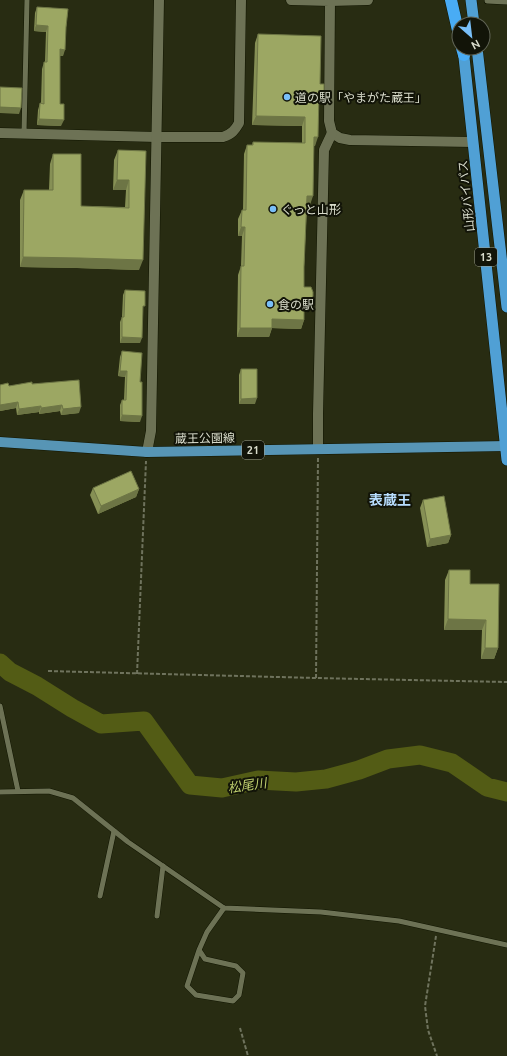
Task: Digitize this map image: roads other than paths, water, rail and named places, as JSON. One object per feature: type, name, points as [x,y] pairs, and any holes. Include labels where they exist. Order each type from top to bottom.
[{"type":"highway","points":[[451,0],[455,16]]},
{"type":"highway","points":[[456,0],[458,16]]},
{"type":"highway","points":[[471,0],[473,16]]},
{"type":"highway","name":"山形バイパス","points":[[464,56],[507,460]]},
{"type":"highway","name":"13","points":[[478,56],[507,307]]},
{"type":"main road","name":"蔵王公園線","points":[[0,442],[147,452],[506,445]]},
{"type":"street","points":[[147,452],[151,431],[159,0]]},
{"type":"street","points":[[0,132],[223,137],[230,134],[235,130],[239,123],[241,0]]},
{"type":"street","points":[[291,0],[368,0]]},
{"type":"street","points":[[318,448],[324,150],[332,133],[329,121],[330,0]]},
{"type":"street","points":[[332,133],[340,138],[350,140],[474,142]]},
{"type":"lane","points":[[24,133],[27,0]]},
{"type":"lane","points":[[487,1],[507,2]]},
{"type":"lane","points":[[0,706],[18,791]]},
{"type":"lane","points":[[0,792],[49,791],[73,798],[128,842],[224,908],[321,912],[399,921],[507,945]]},
{"type":"lane","points":[[100,896],[114,830]]},
{"type":"lane","points":[[157,916],[163,866]]},
{"type":"lane","points":[[199,950],[205,960],[236,966],[243,973],[239,995],[233,1000],[196,995],[187,986],[199,950],[207,932],[224,908]]},
{"type":"waterway","name":"松尾川","points":[[0,663],[10,672],[37,686],[101,724],[144,721],[190,785],[222,788],[258,780],[296,782],[326,779],[359,770],[388,759],[420,755],[452,763],[487,787],[507,792]]},
{"type":"place","name":"道の駅「やまがた蔵王」","points":[[287,97]]},
{"type":"place","name":"ぐっと山形","points":[[273,209]]},
{"type":"place","name":"食の駅","points":[[270,304]]},
{"type":"district","name":"表蔵王","points":[[390,500]]}]
